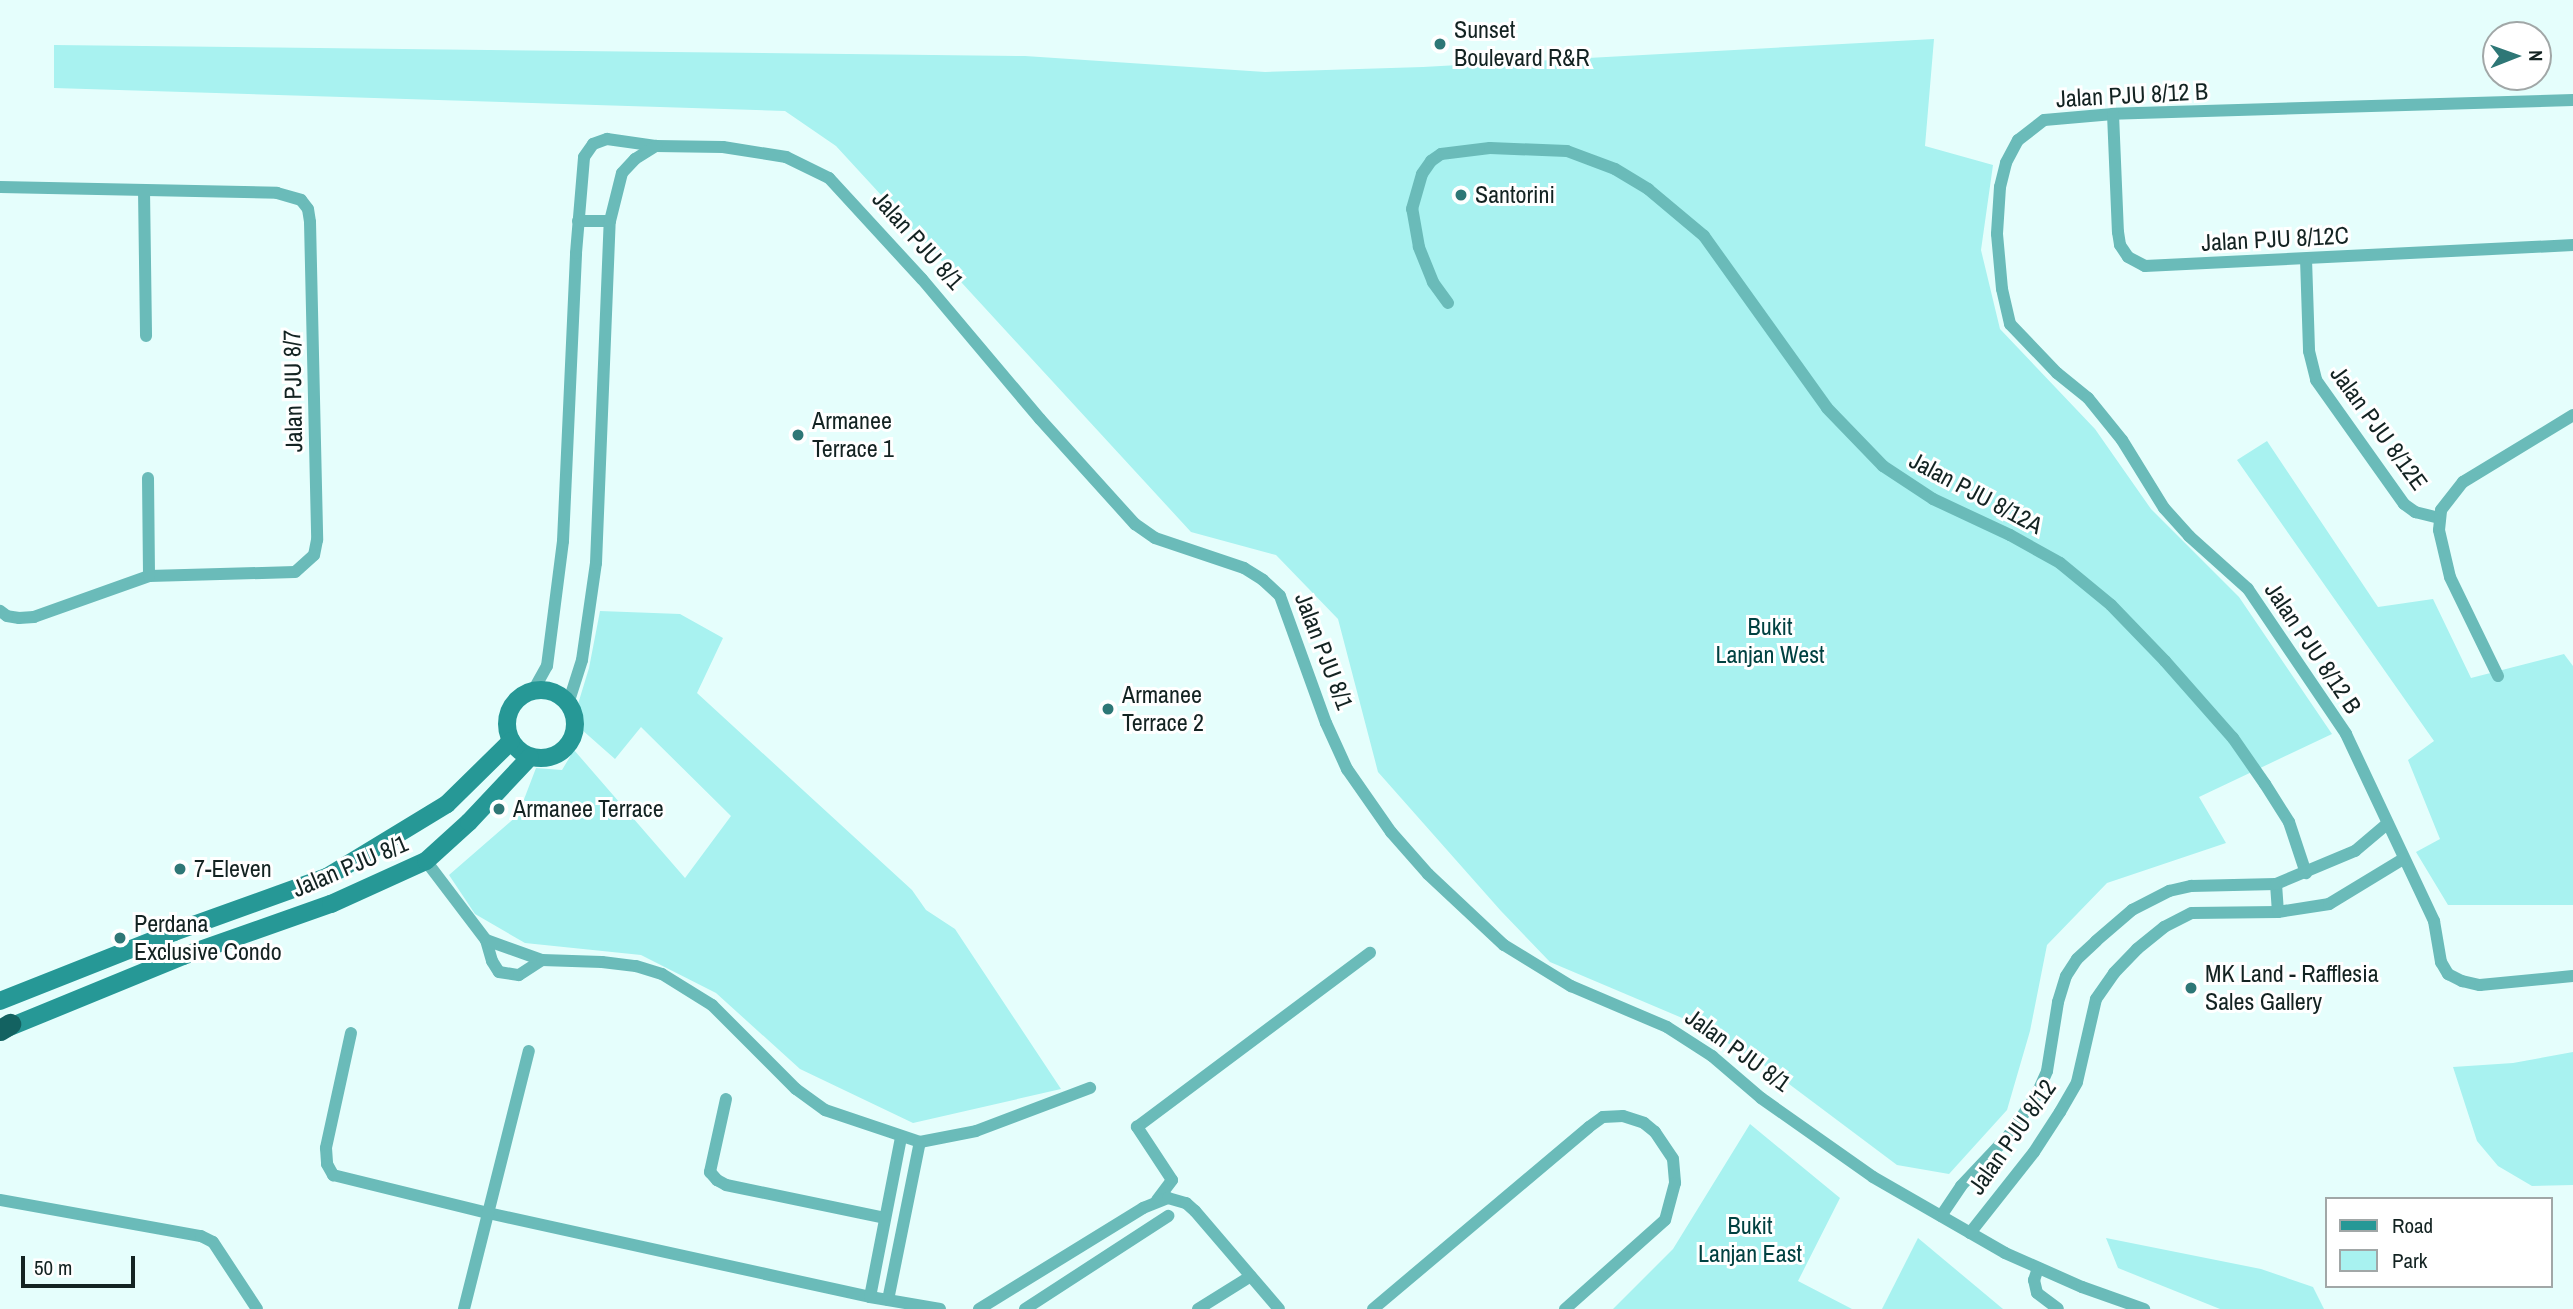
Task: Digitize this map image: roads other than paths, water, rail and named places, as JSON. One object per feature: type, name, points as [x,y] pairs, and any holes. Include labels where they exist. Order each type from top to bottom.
[{"type":"main road","points":[[533,691],[552,692],[568,704],[575,724],[568,744],[551,757],[530,757],[511,741],[508,717],[513,705],[533,691]]},
{"type":"main road","name":"Jalan PJU 8/1","points":[[0,1001],[174,932],[327,877],[447,804],[511,741]]},
{"type":"main road","name":"Jalan PJU 8/1","points":[[3,1029],[183,956],[331,904],[426,861],[469,822],[530,757]]},
{"type":"main road","points":[[174,932],[183,956]]},
{"type":"street","name":"Jalan PJU 8/12 B","points":[[2573,100],[2113,114],[2044,120],[2018,140],[2006,163],[2000,187],[1997,234],[2002,289],[2010,324],[2057,373],[2088,398],[2122,440],[2164,508],[2189,536],[2248,589],[2346,734],[2434,921],[2441,962],[2448,974],[2480,985],[2573,976]]},
{"type":"street","name":"Jalan PJU 8/12C","points":[[2113,114],[2120,245],[2135,262],[2153,268],[2573,245]]},
{"type":"street","name":"Jalan PJU 8/1","points":[[533,691],[547,666],[563,541],[578,221],[584,156],[593,144],[607,139],[625,139],[656,146],[756,151],[786,157],[829,178],[922,279],[1135,524],[1155,538],[1244,568],[1263,580],[1280,596],[1326,723],[1347,769],[1391,832],[1466,911],[1504,944],[1571,986],[1667,1027],[1701,1049],[1761,1098],[1873,1177],[1970,1233],[2038,1268],[2144,1309]]},
{"type":"street","points":[[568,704],[582,660],[596,563],[610,221],[622,173],[635,159],[656,146]]},
{"type":"street","name":"Jalan PJU 8/12A","points":[[1448,303],[1433,282],[1419,247],[1412,209],[1422,174],[1431,161],[1441,154],[1490,148],[1567,151],[1615,169],[1665,201],[1704,236],[1827,408],[1883,466],[1933,499],[2010,535],[2084,580],[2183,679],[2233,738],[2266,784],[2289,822],[2306,873]]},
{"type":"street","name":"Jalan PJU 8/7","points":[[0,187],[289,194],[301,200],[308,209],[317,540],[314,555],[295,572],[149,576],[34,617],[7,616],[0,611]]},
{"type":"street","points":[[144,190],[146,336]]},
{"type":"street","points":[[578,221],[610,221]]},
{"type":"street","name":"Jalan PJU 8/12E","points":[[2306,259],[2309,351],[2316,380],[2404,504],[2415,512],[2439,518]]},
{"type":"street","points":[[2498,676],[2450,577],[2439,530],[2439,518],[2451,494],[2463,482],[2573,415]]},
{"type":"street","points":[[148,478],[149,576]]},
{"type":"street","name":"Jalan PJU 8/12","points":[[1941,1216],[1961,1186],[2009,1135],[2036,1096],[2047,1072],[2057,1002],[2066,976],[2077,959],[2132,909],[2169,891],[2192,886],[2276,884],[2355,851],[2387,824]]},
{"type":"street","name":"Jalan PJU 8/12","points":[[1970,1233],[2034,1152],[2071,1092],[2079,1072],[2096,999],[2114,973],[2164,927],[2192,913],[2308,910],[2329,904],[2403,859]]},
{"type":"street","points":[[426,861],[486,940],[492,961],[499,972],[508,975],[528,971],[542,960]]},
{"type":"street","points":[[2276,884],[2278,912]]},
{"type":"street","points":[[486,940],[542,960],[602,962],[636,966],[662,974],[712,1005],[796,1089],[825,1110],[920,1142],[976,1131],[1090,1088]]},
{"type":"street","points":[[1157,1200],[1172,1180],[1137,1127],[1370,953]]},
{"type":"street","points":[[351,1034],[326,1147],[327,1164],[332,1175],[488,1213],[870,1297],[940,1309]]},
{"type":"street","points":[[464,1309],[528,1051]]},
{"type":"street","points":[[726,1098],[710,1172],[717,1181],[885,1218]]},
{"type":"street","points":[[1373,1309],[1603,1117],[1623,1116],[1644,1123],[1656,1132],[1673,1159],[1675,1184],[1665,1220],[1565,1309]]},
{"type":"street","points":[[870,1297],[901,1137]]},
{"type":"street","points":[[888,1300],[920,1142]]},
{"type":"street","points":[[979,1309],[1157,1200],[1168,1198],[1186,1203],[1279,1309]]},
{"type":"street","points":[[0,1199],[201,1236],[213,1242],[257,1309]]},
{"type":"street","points":[[1025,1309],[1168,1216]]},
{"type":"street","points":[[2038,1268],[2034,1280],[2037,1293],[2058,1309]]},
{"type":"street","points":[[1198,1309],[1251,1276]]},
{"type":"place","name":"Sunset Boulevard R&R","points":[[1440,44]]},
{"type":"place","name":"Santorini","points":[[1461,195]]},
{"type":"place","name":"Armanee Terrace 1","points":[[798,435]]},
{"type":"place","name":"Armanee Terrace 2","points":[[1108,709]]},
{"type":"place","name":"Armanee Terrace","points":[[499,809]]},
{"type":"place","name":"7-Eleven","points":[[180,869]]},
{"type":"place","name":"Perdana Exclusive Condo","points":[[120,938]]},
{"type":"place","name":"MK Land - Rafflesia Sales Gallery","points":[[2191,988]]},
{"type":"park label","name":"Bukit Lanjan West","points":[[1770,641]]},
{"type":"park label","name":"Bukit Lanjan East","points":[[1750,1240]]}]
